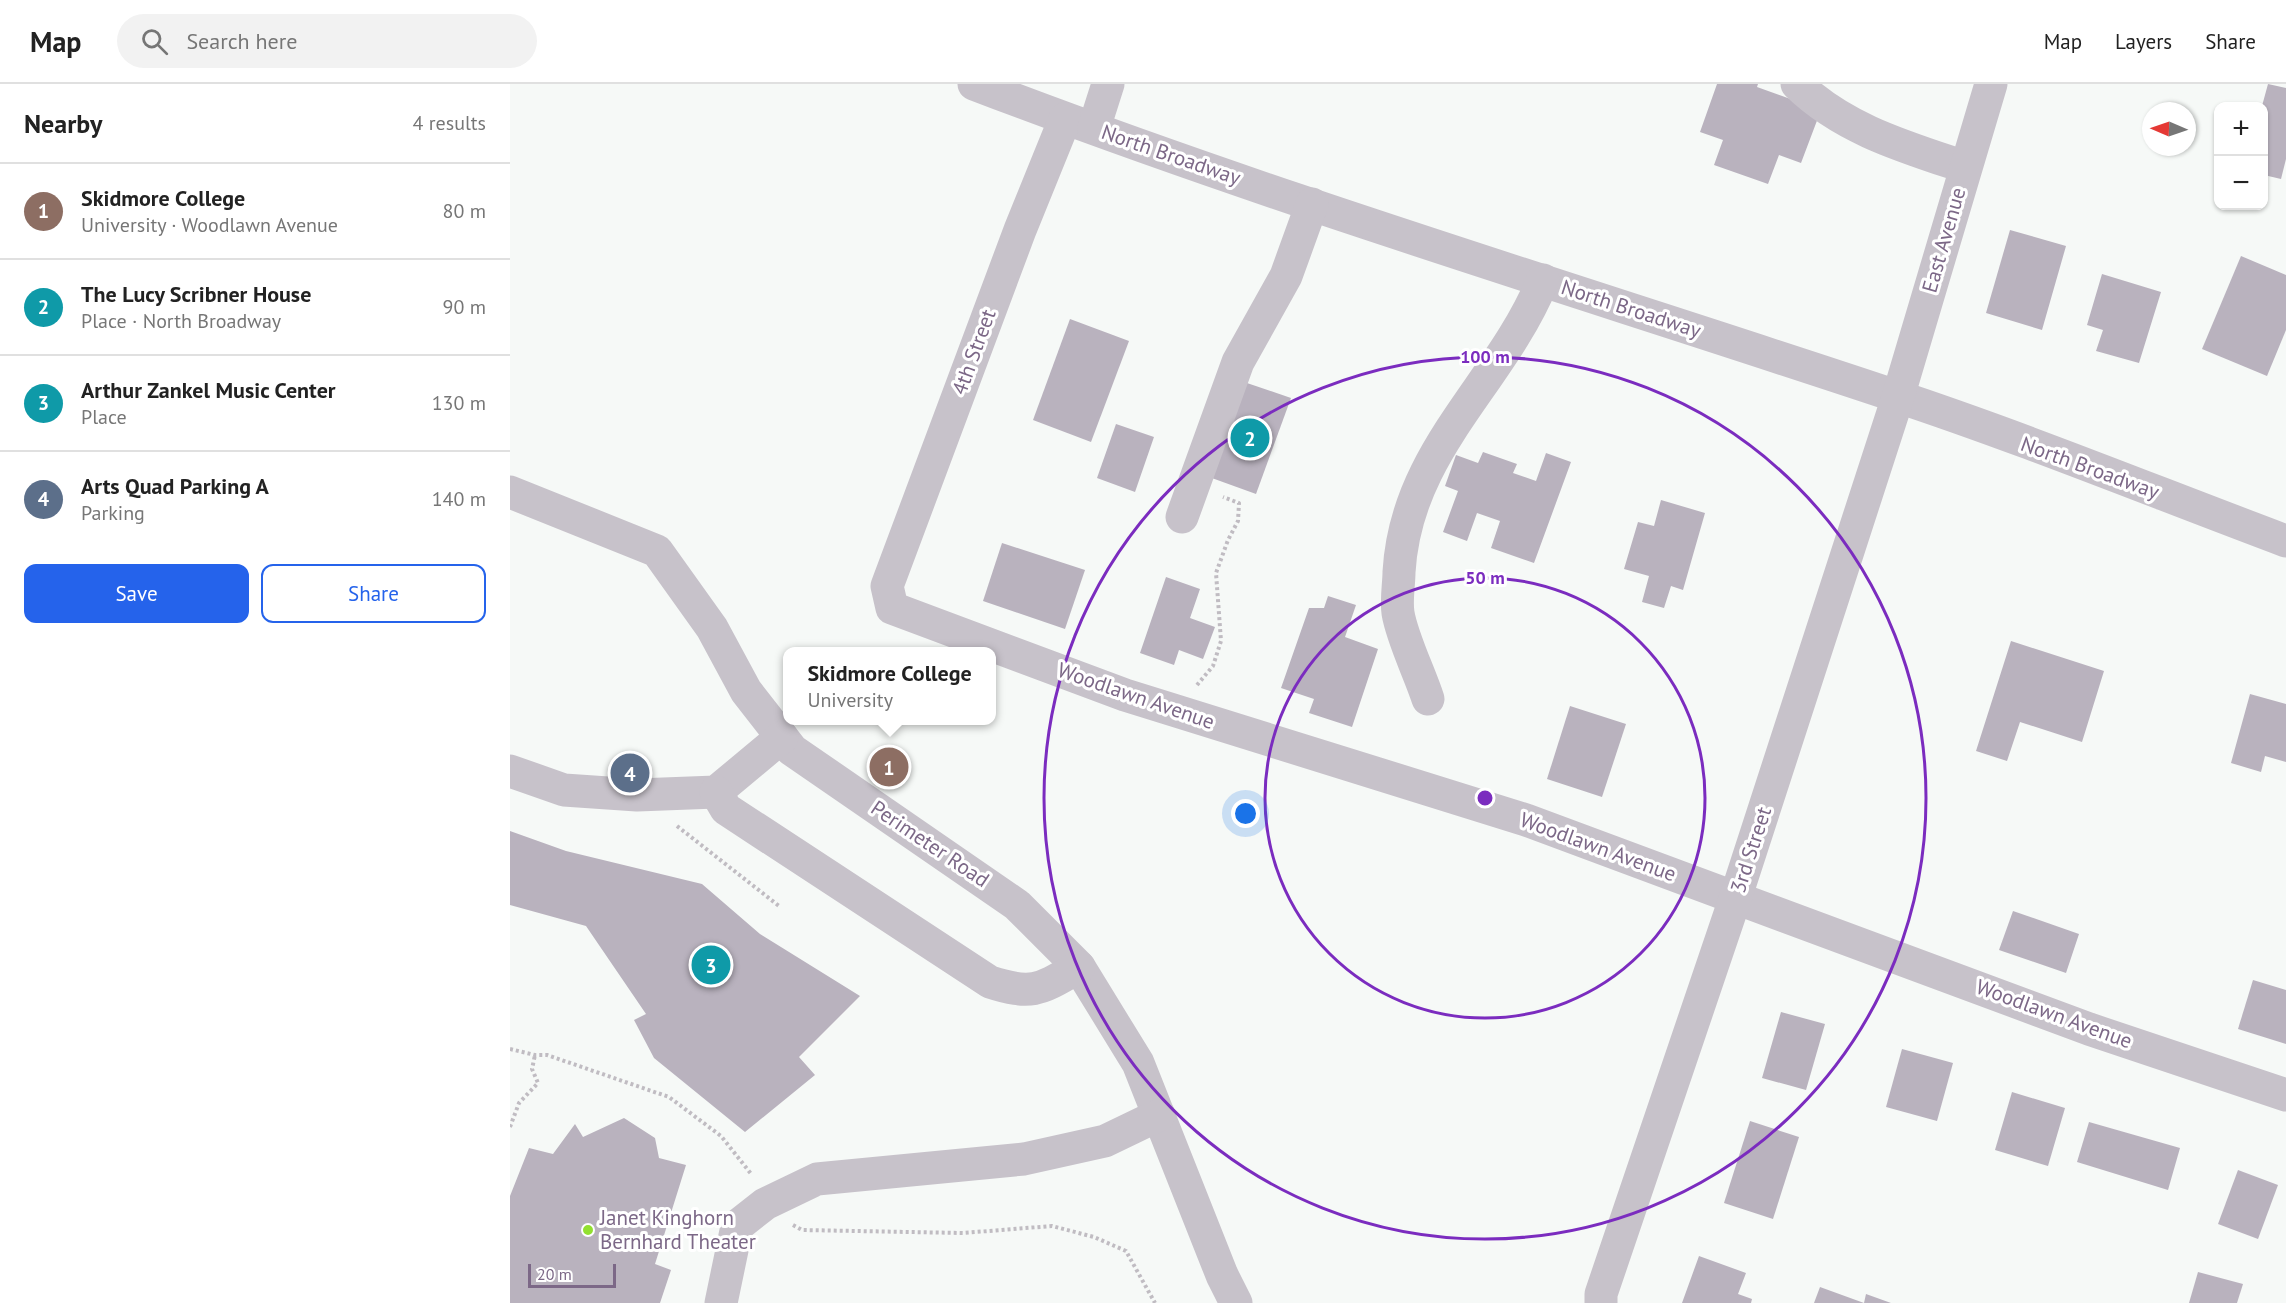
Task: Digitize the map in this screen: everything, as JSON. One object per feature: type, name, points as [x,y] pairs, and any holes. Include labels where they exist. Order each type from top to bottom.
[{"type":"street","name":"North Broadway","points":[[974,84],[1312,204],[1898,397],[2286,541]]},
{"type":"street","name":"4th Street","points":[[887,586],[1020,230],[1079,123],[1108,84]]},
{"type":"street","points":[[1797,84],[1818,104],[1884,139],[1965,167]]},
{"type":"street","name":"East Avenue","points":[[1898,397],[1991,84]]},
{"type":"street","points":[[1182,518],[1238,362],[1286,276],[1312,204]]},
{"type":"street","points":[[1428,699],[1398,612],[1401,541],[1422,479],[1451,427],[1529,315],[1543,280]]},
{"type":"street","name":"3rd Street","points":[[1601,1303],[1601,1294],[1736,896],[1898,397]]},
{"type":"street","name":"Perimeter Road","points":[[510,492],[657,551],[712,628],[746,691],[792,750],[1017,904],[1079,967],[1138,1063],[1222,1275],[1236,1303]]},
{"type":"street","name":"Woodlawn Avenue","points":[[887,586],[892,608],[1125,695],[1526,820],[1736,896],[2089,1029],[2286,1095]]},
{"type":"street","points":[[510,771],[564,790],[637,795],[716,792],[782,737]]},
{"type":"street","points":[[716,792],[726,809],[990,982],[1018,991],[1046,986],[1079,967]]},
{"type":"street","points":[[721,1303],[737,1226],[765,1204],[817,1179],[1024,1159],[1105,1141],[1159,1115]]},
{"type":"path","points":[[1177,712],[1213,666],[1221,641],[1216,573],[1228,540],[1238,521],[1239,503],[1193,486]]},
{"type":"path","points":[[675,825],[779,906]]},
{"type":"path","points":[[510,1127],[519,1103],[538,1083],[532,1069],[534,1055]]},
{"type":"building","points":[[1717,84],[1758,84],[1757,87],[1821,110],[1801,163],[1779,155],[1768,184],[1714,165],[1723,140],[1700,132]]},
{"type":"building","points":[[2268,84],[2286,88],[2286,159],[2281,179],[2268,176],[2268,102],[2263,102]]},
{"type":"building","points":[[2010,230],[2066,246],[2042,330],[1986,313]]},
{"type":"building","points":[[2241,256],[2286,275],[2286,330],[2267,376],[2202,349]]},
{"type":"building","points":[[2102,274],[2161,292],[2139,363],[2096,351],[2103,330],[2087,325]]},
{"type":"building","points":[[1070,319],[1129,341],[1091,442],[1033,420]]},
{"type":"building","points":[[1244,382],[1291,398],[1256,494],[1209,477]]},
{"type":"building","points":[[1116,424],[1154,437],[1135,492],[1097,478]]},
{"type":"building","points":[[1483,452],[1517,464],[1513,473],[1536,481],[1546,453],[1571,462],[1534,563],[1491,548],[1500,521],[1477,513],[1467,541],[1443,532],[1458,491],[1445,486],[1456,455],[1478,463]]},
{"type":"building","points":[[1661,500],[1705,513],[1683,590],[1671,586],[1664,608],[1642,602],[1649,576],[1624,569],[1638,522],[1654,526]]},
{"type":"building","points":[[1002,543],[1085,570],[1065,629],[983,601]]},
{"type":"building","points":[[1166,577],[1200,589],[1190,618],[1215,627],[1203,659],[1179,650],[1174,665],[1140,653]]},
{"type":"building","points":[[1328,596],[1356,605],[1345,637],[1378,649],[1352,727],[1309,713],[1314,699],[1281,688],[1309,608],[1324,608]]},
{"type":"building","points":[[2011,641],[2104,671],[2082,742],[2020,722],[2007,761],[1976,751]]},
{"type":"building","points":[[2250,694],[2286,704],[2286,762],[2265,756],[2261,772],[2231,763]]},
{"type":"building","points":[[1570,706],[1626,724],[1602,797],[1547,779]]},
{"type":"building","points":[[510,831],[566,851],[702,884],[760,934],[860,996],[799,1057],[815,1075],[745,1132],[654,1058],[634,1020],[646,1014],[586,926],[510,905]]},
{"type":"building","points":[[2013,911],[2079,934],[2066,973],[1999,950]]},
{"type":"building","points":[[2253,980],[2286,990],[2286,1044],[2238,1029]]},
{"type":"building","points":[[1781,1012],[1825,1024],[1806,1090],[1762,1078]]},
{"type":"building","points":[[1902,1049],[1953,1063],[1937,1121],[1886,1107]]},
{"type":"building","points":[[2012,1092],[2065,1108],[2048,1166],[1995,1150]]},
{"type":"building","name":"Janet Kinghorn Bernhard Theater","points":[[624,1118],[655,1138],[659,1158],[686,1165],[655,1264],[671,1270],[660,1303],[510,1303],[510,1196],[529,1148],[553,1154],[575,1124],[583,1137]]},
{"type":"building","points":[[1750,1121],[1799,1137],[1773,1219],[1724,1203]]},
{"type":"building","points":[[2089,1122],[2180,1148],[2168,1190],[2077,1162]]},
{"type":"building","points":[[2238,1170],[2278,1185],[2258,1239],[2218,1224]]},
{"type":"building","points":[[1699,1256],[1746,1273],[1738,1294],[1752,1299],[1751,1303],[1682,1303]]},
{"type":"building","points":[[2198,1272],[2243,1284],[2237,1303],[2189,1303]]},
{"type":"building","points":[[1820,1287],[1864,1303],[1814,1303]]},
{"type":"building","points":[[1866,1294],[1891,1303],[1864,1303]]},
{"type":"place","name":"The Lucy Scribner House","points":[[1250,438]]},
{"type":"place","name":"Skidmore College","points":[[889,767]]},
{"type":"place","name":"Arts Quad Parking A","points":[[630,773]]},
{"type":"place","name":"Arthur Zankel Music Center","points":[[711,965]]},
{"type":"place","name":"Janet Kinghorn Bernhard Theater","points":[[588,1230]]}]
